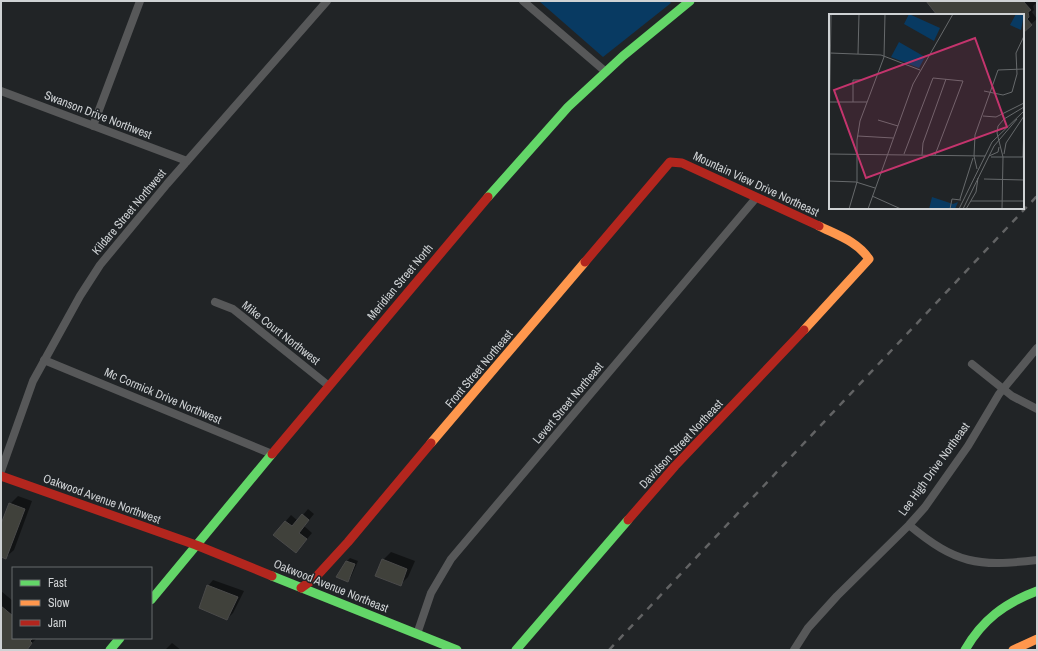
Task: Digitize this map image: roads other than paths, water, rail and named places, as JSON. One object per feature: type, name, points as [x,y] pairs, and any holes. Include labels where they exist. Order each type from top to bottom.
[{"type":"main road","name":"Meridian Street North","points":[[152,599],[528,148],[568,107],[623,56],[690,1]]},
{"type":"main road","name":"Mountain View Drive Northeast","points":[[670,162],[682,163],[850,241],[863,250],[869,259]]},
{"type":"main road","name":"Front Street Northeast","points":[[302,588],[315,578],[348,542],[670,162]]},
{"type":"main road","name":"Davidson Street Northeast","points":[[516,650],[675,466],[840,292],[869,259]]},
{"type":"main road","name":"Oakwood Avenue Northwest","points":[[1,476],[196,545]]},
{"type":"main road","name":"Oakwood Avenue Northeast","points":[[196,545],[457,650]]},
{"type":"main road","points":[[965,650],[974,634],[992,614],[1013,600],[1037,591]]},
{"type":"main road","points":[[110,650],[119,639]]},
{"type":"main road","points":[[1013,650],[1037,639]]},
{"type":"street","points":[[93,126],[140,1]]},
{"type":"street","name":"Kildare Street Northwest","points":[[1,471],[33,380],[80,296],[100,265],[187,161],[327,1]]},
{"type":"street","points":[[523,1],[606,72]]},
{"type":"street","name":"Swanson Drive Northwest","points":[[1,91],[187,161]]},
{"type":"street","name":"Levert Street Northeast","points":[[417,634],[431,593],[451,559],[756,198]]},
{"type":"street","name":"Mike Court Northwest","points":[[215,302],[233,309],[329,386]]},
{"type":"street","name":"Lee High Drive Northeast","points":[[794,650],[808,628],[909,525],[924,507],[968,446],[1003,389],[1037,348]]},
{"type":"street","name":"Mc Cormick Drive Northwest","points":[[44,360],[272,454]]},
{"type":"street","points":[[972,364],[1003,389],[1037,409]]},
{"type":"street","points":[[909,525],[949,553],[972,562],[1009,563],[1037,560]]},
{"type":"railway","points":[[609,650],[1037,196]]}]
